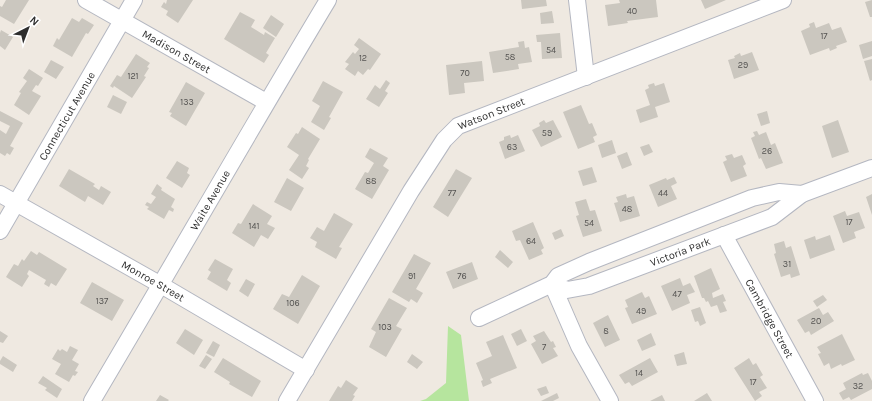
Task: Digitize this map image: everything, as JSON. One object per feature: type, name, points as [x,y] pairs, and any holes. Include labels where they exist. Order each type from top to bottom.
[{"type":"street","name":"Madison Street","points":[[86,0],[266,102]]},
{"type":"street","name":"Connecticut Avenue","points":[[0,231],[134,0]]},
{"type":"street","name":"Waite Avenue","points":[[92,401],[161,285],[266,102],[328,0]]},
{"type":"street","points":[[577,0],[586,77]]},
{"type":"street","name":"Watson Street","points":[[287,401],[409,196],[444,140],[458,126],[586,77],[747,7],[783,0]]},
{"type":"street","name":"Victoria Park","points":[[552,284],[567,290],[589,286],[772,217],[802,194],[872,168]]},
{"type":"street","name":"Victoria Park","points":[[479,318],[552,284],[558,276],[589,262],[752,198],[779,192],[802,194]]},
{"type":"street","name":"Monroe Street","points":[[0,194],[161,285],[306,370]]},
{"type":"street","name":"Cambridge Street","points":[[724,235],[815,401]]},
{"type":"street","points":[[552,284],[579,346],[610,401]]},
{"type":"green space","points":[[448,326],[461,335],[469,401],[420,401],[426,399],[446,383]]},
{"type":"building","points":[[6,0],[29,0],[14,24],[0,16],[0,6],[2,7]]},
{"type":"building","points":[[167,0],[193,0],[178,23],[166,15],[168,11],[161,7],[164,2],[166,4]]},
{"type":"building","points":[[521,0],[546,0],[547,6],[522,9]]},
{"type":"building","points":[[619,0],[656,0],[658,17],[627,21],[628,23],[608,26],[605,5],[620,3]]},
{"type":"building","points":[[701,0],[726,0],[705,9]]},
{"type":"building","points":[[872,0],[872,17],[870,17],[865,2]]},
{"type":"building","points":[[552,11],[554,23],[541,24],[540,13]]},
{"type":"building","points":[[240,12],[255,20],[251,27],[264,35],[265,32],[275,38],[266,53],[269,55],[264,63],[224,39]]},
{"type":"building","points":[[271,15],[284,24],[276,37],[263,28]]},
{"type":"building","points":[[72,18],[79,22],[82,18],[94,25],[88,34],[86,33],[72,57],[53,46],[57,38],[59,40]]},
{"type":"building","points":[[814,22],[816,28],[829,23],[832,30],[841,27],[847,42],[836,46],[837,48],[830,51],[829,48],[810,55],[801,31],[810,27],[809,24]]},
{"type":"building","points":[[1,30],[13,37],[5,50],[0,46]]},
{"type":"building","points":[[560,33],[562,58],[542,59],[541,42],[537,42],[536,35]]},
{"type":"building","points":[[359,38],[381,54],[370,70],[368,69],[363,75],[358,71],[355,76],[345,69],[349,64],[345,62],[353,52],[355,54],[359,49],[354,45]]},
{"type":"building","points":[[524,41],[525,48],[529,47],[532,62],[518,64],[519,69],[493,73],[489,52],[519,47],[518,42]]},
{"type":"building","points":[[872,41],[872,56],[863,59],[859,45]]},
{"type":"building","points":[[752,52],[759,70],[734,79],[728,60],[735,58],[734,56],[740,53],[741,56]]},
{"type":"building","points":[[136,54],[150,63],[144,76],[146,77],[132,98],[114,86],[113,88],[110,86],[117,75],[121,77]]},
{"type":"building","points":[[872,59],[872,80],[870,81],[864,61]]},
{"type":"building","points":[[51,60],[64,67],[56,79],[44,72]]},
{"type":"building","points":[[482,61],[484,81],[464,83],[465,93],[449,95],[446,65]]},
{"type":"building","points":[[29,69],[43,78],[38,86],[36,85],[32,91],[41,96],[29,115],[14,105],[21,93],[19,92],[27,81],[23,78]]},
{"type":"building","points":[[386,80],[390,83],[385,91],[388,93],[379,107],[366,99],[375,85],[380,89]]},
{"type":"building","points":[[323,81],[343,92],[329,117],[331,118],[324,130],[311,122],[320,106],[312,101]]},
{"type":"building","points":[[186,82],[205,93],[186,126],[170,116],[172,113],[169,112]]},
{"type":"building","points":[[654,83],[655,86],[664,83],[670,102],[655,107],[658,117],[640,123],[636,110],[650,105],[645,90],[649,88],[648,85]]},
{"type":"building","points":[[113,95],[127,102],[121,114],[107,107]]},
{"type":"building","points":[[581,105],[589,124],[592,123],[597,135],[593,137],[595,142],[578,149],[563,112]]},
{"type":"building","points":[[0,111],[23,123],[10,146],[14,148],[10,155],[7,153],[5,156],[0,153],[0,130],[6,134],[10,126],[0,121]]},
{"type":"building","points":[[767,111],[770,123],[761,126],[757,114]]},
{"type":"building","points":[[544,120],[546,123],[553,120],[562,137],[541,147],[532,130],[540,126],[539,123]]},
{"type":"building","points":[[838,120],[849,152],[832,158],[822,126]]},
{"type":"building","points":[[302,127],[320,139],[308,159],[309,160],[306,166],[309,168],[302,179],[289,170],[299,155],[287,147]]},
{"type":"building","points":[[757,131],[759,135],[766,132],[771,145],[775,143],[783,163],[766,169],[761,158],[759,159],[751,138],[755,136],[753,132]]},
{"type":"building","points":[[510,135],[511,138],[518,135],[525,151],[505,159],[499,142],[504,140],[504,137]]},
{"type":"building","points":[[612,140],[616,153],[602,158],[598,145]]},
{"type":"building","points":[[649,144],[653,152],[644,156],[640,147]]},
{"type":"building","points":[[370,148],[388,158],[383,166],[389,170],[372,199],[355,189],[365,172],[368,173],[374,163],[365,157]]},
{"type":"building","points":[[627,152],[632,165],[622,169],[617,156]]},
{"type":"building","points":[[732,154],[734,158],[742,155],[746,164],[743,166],[747,176],[731,182],[723,162],[727,160],[725,156]]},
{"type":"building","points":[[177,161],[189,168],[187,173],[190,175],[182,188],[166,178]]},
{"type":"building","points":[[592,167],[597,182],[583,186],[578,171]]},
{"type":"building","points":[[69,169],[95,184],[93,186],[99,190],[101,186],[111,192],[103,205],[88,196],[85,202],[59,186]]},
{"type":"building","points":[[456,169],[472,178],[448,217],[433,207]]},
{"type":"building","points":[[674,177],[677,183],[671,186],[677,199],[658,207],[649,185],[666,178],[667,180]]},
{"type":"building","points":[[287,178],[304,188],[291,211],[274,202]]},
{"type":"building","points":[[157,184],[162,188],[161,190],[175,199],[171,207],[174,209],[173,212],[169,210],[164,219],[147,209],[149,207],[145,205],[147,202],[151,204],[156,197],[151,194]]},
{"type":"building","points":[[626,194],[627,198],[634,196],[640,216],[620,222],[614,203],[618,202],[616,197]]},
{"type":"building","points":[[872,194],[872,215],[866,197]]},
{"type":"building","points":[[586,199],[590,211],[595,210],[602,231],[583,237],[576,216],[579,215],[575,202]]},
{"type":"building","points":[[253,204],[272,216],[267,224],[275,228],[268,239],[261,235],[254,247],[232,233],[238,223],[241,224]]},
{"type":"building","points":[[845,211],[847,216],[859,212],[865,228],[854,232],[856,238],[843,243],[833,216]]},
{"type":"building","points":[[334,213],[353,224],[339,247],[342,248],[336,259],[315,247],[317,242],[310,238],[317,227],[324,231]]},
{"type":"building","points":[[533,222],[544,248],[541,250],[543,254],[529,260],[520,240],[516,241],[512,231]]},
{"type":"building","points":[[561,229],[564,236],[555,240],[552,233]]},
{"type":"building","points":[[830,235],[835,250],[810,259],[804,240],[815,236],[816,240]]},
{"type":"building","points":[[784,241],[786,248],[791,246],[800,275],[791,278],[790,274],[781,277],[774,254],[776,253],[774,244]]},
{"type":"building","points":[[500,250],[513,262],[508,268],[495,257]]},
{"type":"building","points":[[31,251],[37,255],[39,252],[67,269],[56,286],[51,283],[49,287],[44,284],[46,280],[29,270],[27,274],[29,276],[22,287],[6,277],[14,264],[18,266],[22,259],[24,261]]},
{"type":"building","points":[[414,254],[431,263],[416,289],[423,293],[417,303],[411,299],[409,302],[392,292]]},
{"type":"building","points":[[215,259],[233,269],[227,280],[231,283],[227,291],[207,279],[211,272],[208,270]]},
{"type":"building","points":[[472,262],[478,279],[453,289],[446,272]]},
{"type":"building","points":[[711,268],[720,289],[712,293],[713,298],[723,294],[726,301],[723,302],[727,311],[720,313],[717,305],[711,307],[708,301],[706,302],[704,298],[702,298],[694,276]]},
{"type":"building","points":[[302,275],[320,286],[298,324],[273,309],[282,294],[289,297]]},
{"type":"building","points":[[680,278],[683,286],[690,283],[695,292],[687,295],[690,303],[672,311],[661,286]]},
{"type":"building","points":[[246,279],[255,284],[248,297],[239,291]]},
{"type":"building","points":[[92,282],[124,300],[112,321],[80,303]]},
{"type":"building","points":[[642,292],[645,298],[649,296],[657,314],[632,324],[625,308],[628,307],[625,300]]},
{"type":"building","points":[[823,295],[827,300],[817,307],[813,301]]},
{"type":"building","points":[[389,298],[407,308],[396,326],[402,329],[386,357],[369,347],[376,332],[371,329]]},
{"type":"building","points":[[700,307],[706,323],[700,326],[698,321],[695,322],[691,310]]},
{"type":"building","points":[[819,308],[823,315],[828,312],[834,321],[811,335],[809,331],[805,333],[797,320]]},
{"type":"building","points":[[608,315],[620,340],[605,347],[593,323]]},
{"type":"building","points":[[185,329],[203,340],[194,355],[176,343]]},
{"type":"building","points":[[521,329],[527,341],[517,346],[511,334]]},
{"type":"building","points":[[0,331],[8,336],[3,343],[0,342]]},
{"type":"building","points":[[544,331],[551,342],[553,341],[556,347],[553,348],[558,356],[542,364],[531,344],[536,341],[533,336]]},
{"type":"building","points":[[651,333],[656,345],[642,351],[637,340]]},
{"type":"building","points":[[842,334],[855,360],[831,369],[829,363],[824,366],[818,354],[821,353],[817,347]]},
{"type":"building","points":[[503,335],[517,368],[490,379],[492,383],[483,387],[481,381],[483,380],[476,363],[492,356],[486,342]]},
{"type":"building","points":[[213,341],[220,345],[214,357],[206,353]]},
{"type":"building","points":[[70,346],[78,350],[72,360],[79,364],[75,371],[78,372],[75,376],[73,375],[69,382],[55,374],[61,364],[52,359],[58,349],[60,351],[62,349],[67,352]]},
{"type":"building","points":[[684,352],[687,364],[677,366],[674,355]]},
{"type":"building","points":[[412,354],[423,362],[417,369],[407,362]]},
{"type":"building","points":[[206,355],[212,359],[205,369],[199,366]]},
{"type":"building","points":[[3,356],[17,365],[13,372],[0,364]]},
{"type":"building","points":[[223,358],[261,381],[252,397],[229,384],[230,382],[214,372]]},
{"type":"building","points":[[650,358],[658,372],[632,386],[629,382],[625,384],[619,375]]},
{"type":"building","points":[[749,358],[753,365],[756,363],[763,375],[760,377],[767,388],[759,392],[762,396],[755,401],[734,368]]},
{"type":"building","points":[[862,373],[863,375],[868,373],[872,381],[872,389],[851,400],[849,397],[843,400],[839,393],[846,389],[843,383]]},
{"type":"building","points":[[43,376],[62,389],[57,398],[45,390],[47,388],[38,383]]},
{"type":"building","points":[[346,380],[358,388],[353,395],[355,396],[352,401],[329,401],[338,386],[341,388]]},
{"type":"building","points":[[546,386],[549,393],[541,396],[537,389]]},
{"type":"building","points":[[557,393],[559,398],[553,401],[541,401]]},
{"type":"building","points":[[707,393],[712,401],[694,401]]},
{"type":"building","points":[[160,395],[169,400],[156,401]]},
{"type":"building","points":[[662,395],[665,401],[650,401]]}]
